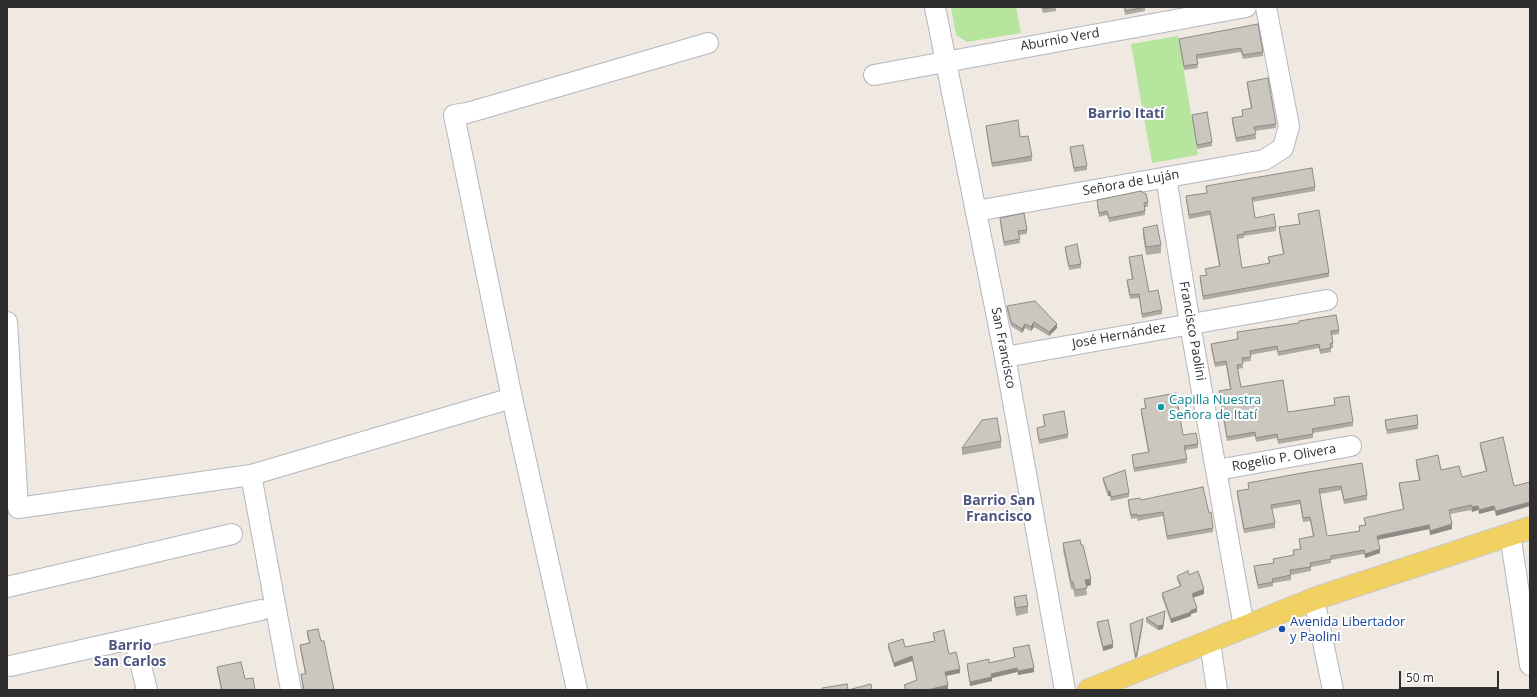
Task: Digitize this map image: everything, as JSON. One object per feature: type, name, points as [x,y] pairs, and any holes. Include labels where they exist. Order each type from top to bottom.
[{"type":"main road","points":[[1089,690],[1114,685],[1244,627],[1314,599],[1520,531]]},
{"type":"street","name":"San Francisco","points":[[935,7],[1005,356],[1065,690]]},
{"type":"street","name":"Aburnio Verd","points":[[874,75],[1246,7]]},
{"type":"street","name":"Señora de Luján","points":[[976,211],[1264,160],[1284,148],[1288,126],[1266,7]]},
{"type":"street","points":[[577,690],[512,398],[454,115],[708,43]]},
{"type":"street","name":"Francisco Paolini","points":[[1166,177],[1190,324],[1244,627]]},
{"type":"street","name":"José Hernández","points":[[1005,356],[1327,300]]},
{"type":"street","points":[[7,322],[18,508],[251,475],[512,398]]},
{"type":"street","name":"Rogelio P. Olivera","points":[[1217,470],[1351,446]]},
{"type":"street","points":[[251,475],[291,690]]},
{"type":"street","points":[[1520,531],[1530,665]]},
{"type":"street","points":[[7,587],[232,534]]},
{"type":"street","points":[[1314,599],[1333,690]]},
{"type":"street","points":[[10,666],[261,610]]},
{"type":"street","points":[[134,638],[147,690]]},
{"type":"street","points":[[1210,642],[1217,690]]},
{"type":"green space","points":[[951,7],[1016,7],[1021,33],[967,42],[956,35]]},
{"type":"green space","points":[[1178,36],[1198,155],[1152,163],[1131,44]]},
{"type":"building","points":[[1042,7],[1056,7],[1043,9]]},
{"type":"building","points":[[1125,7],[1145,7],[1125,11]]},
{"type":"building","points":[[1258,24],[1263,52],[1243,55],[1241,48],[1196,55],[1198,64],[1184,66],[1179,39]]},
{"type":"building","points":[[1268,78],[1276,124],[1254,127],[1256,134],[1236,138],[1232,118],[1243,116],[1242,110],[1252,108],[1247,82]]},
{"type":"building","points":[[1207,112],[1212,142],[1197,145],[1192,115]]},
{"type":"building","points":[[1018,120],[1020,137],[1028,136],[1032,156],[992,163],[986,126]]},
{"type":"building","points":[[1083,145],[1087,166],[1074,168],[1070,147]]},
{"type":"building","points":[[1312,168],[1315,187],[1252,198],[1255,218],[1274,214],[1276,227],[1244,232],[1244,234],[1237,235],[1241,262],[1242,268],[1270,263],[1268,257],[1284,254],[1279,227],[1300,224],[1298,214],[1319,210],[1329,273],[1203,296],[1200,276],[1207,275],[1205,269],[1220,266],[1210,211],[1189,215],[1186,196],[1207,193],[1206,186]]},
{"type":"building","points":[[1141,191],[1146,194],[1148,202],[1144,203],[1145,211],[1109,218],[1107,211],[1099,213],[1097,200]]},
{"type":"building","points":[[1024,213],[1027,230],[1018,231],[1020,239],[1004,242],[1000,218]]},
{"type":"building","points":[[1157,225],[1161,245],[1146,247],[1143,228]]},
{"type":"building","points":[[1077,244],[1081,264],[1069,266],[1065,247]]},
{"type":"building","points":[[1142,255],[1149,292],[1158,290],[1162,310],[1142,314],[1139,294],[1130,295],[1127,280],[1133,279],[1129,257]]},
{"type":"building","points":[[1035,301],[1057,324],[1049,332],[1034,322],[1031,327],[1025,324],[1022,329],[1011,322],[1007,306]]},
{"type":"building","points":[[1336,315],[1339,330],[1331,331],[1333,343],[1330,344],[1331,348],[1320,350],[1319,344],[1278,352],[1277,346],[1250,351],[1251,357],[1242,358],[1243,364],[1237,365],[1241,387],[1283,380],[1288,412],[1335,405],[1334,398],[1349,396],[1353,422],[1312,429],[1313,434],[1278,440],[1277,434],[1256,438],[1255,432],[1227,437],[1219,391],[1231,389],[1226,361],[1215,363],[1211,344],[1238,339],[1237,332],[1299,323],[1299,321]]},
{"type":"building","points":[[1176,393],[1183,435],[1196,433],[1198,444],[1184,446],[1187,459],[1134,468],[1132,455],[1149,452],[1141,409],[1146,408],[1144,399]]},
{"type":"building","points":[[1064,411],[1068,434],[1039,440],[1037,428],[1045,426],[1043,415]]},
{"type":"building","points":[[1417,415],[1418,425],[1387,430],[1385,420]]},
{"type":"building","points":[[997,418],[1001,441],[962,448],[982,420]]},
{"type":"building","points":[[1503,437],[1514,486],[1530,482],[1530,502],[1496,511],[1494,506],[1479,510],[1478,506],[1472,507],[1471,505],[1449,510],[1452,524],[1430,531],[1429,525],[1377,536],[1380,549],[1365,554],[1364,550],[1331,556],[1331,559],[1310,563],[1311,567],[1290,570],[1291,575],[1272,579],[1273,582],[1258,585],[1254,566],[1274,563],[1273,559],[1294,555],[1293,550],[1301,549],[1299,539],[1314,536],[1310,517],[1303,518],[1300,500],[1271,505],[1275,523],[1244,529],[1237,491],[1249,489],[1248,483],[1362,463],[1367,495],[1344,500],[1341,486],[1319,489],[1327,536],[1360,531],[1359,526],[1366,525],[1364,518],[1404,509],[1399,483],[1420,480],[1416,460],[1438,455],[1441,470],[1459,466],[1462,477],[1487,471],[1480,443]]},
{"type":"building","points":[[1125,470],[1129,493],[1111,497],[1110,491],[1108,492],[1103,478]]},
{"type":"building","points":[[1203,487],[1209,513],[1211,512],[1213,528],[1167,536],[1163,512],[1137,516],[1137,514],[1131,515],[1128,500],[1140,498],[1141,500]]},
{"type":"building","points":[[1080,540],[1081,545],[1083,545],[1091,579],[1085,580],[1087,588],[1075,590],[1073,582],[1071,582],[1063,543]]},
{"type":"building","points":[[1188,571],[1189,575],[1198,571],[1204,589],[1192,594],[1197,608],[1190,611],[1191,612],[1171,619],[1162,593],[1181,586],[1177,576]]},
{"type":"building","points":[[1026,595],[1028,606],[1016,608],[1014,597]]},
{"type":"building","points":[[1165,611],[1163,625],[1158,626],[1146,618]]},
{"type":"building","points":[[1143,619],[1137,653],[1135,654],[1130,624]]},
{"type":"building","points":[[1108,620],[1113,644],[1103,647],[1097,622]]},
{"type":"building","points":[[318,629],[321,641],[324,641],[334,690],[304,690],[301,674],[306,674],[300,645],[310,643],[307,631]]},
{"type":"building","points":[[944,630],[949,654],[956,652],[960,669],[945,672],[948,685],[927,690],[902,690],[906,689],[904,685],[917,680],[912,656],[894,663],[888,644],[903,639],[905,647],[935,641],[933,633]]},
{"type":"building","points":[[1029,645],[1034,668],[1018,671],[1017,668],[991,674],[992,677],[970,682],[967,664],[989,659],[989,663],[1015,657],[1013,648]]},
{"type":"building","points":[[241,662],[245,679],[253,678],[255,690],[222,690],[217,667]]},
{"type":"building","points":[[847,684],[848,690],[822,690],[822,688]]},
{"type":"building","points":[[871,684],[872,690],[848,690]]},
{"type":"place","name":"Capilla Nuestra Señora de Itatí","points":[[1161,407]]},
{"type":"place","name":"Avenida Libertador y Paolini","points":[[1282,629]]},
{"type":"district","name":"Barrio Itatí","points":[[1126,114]]},
{"type":"district","name":"Barrio San Francisco","points":[[999,510]]},
{"type":"district","name":"Barrio San Carlos","points":[[130,654]]}]
